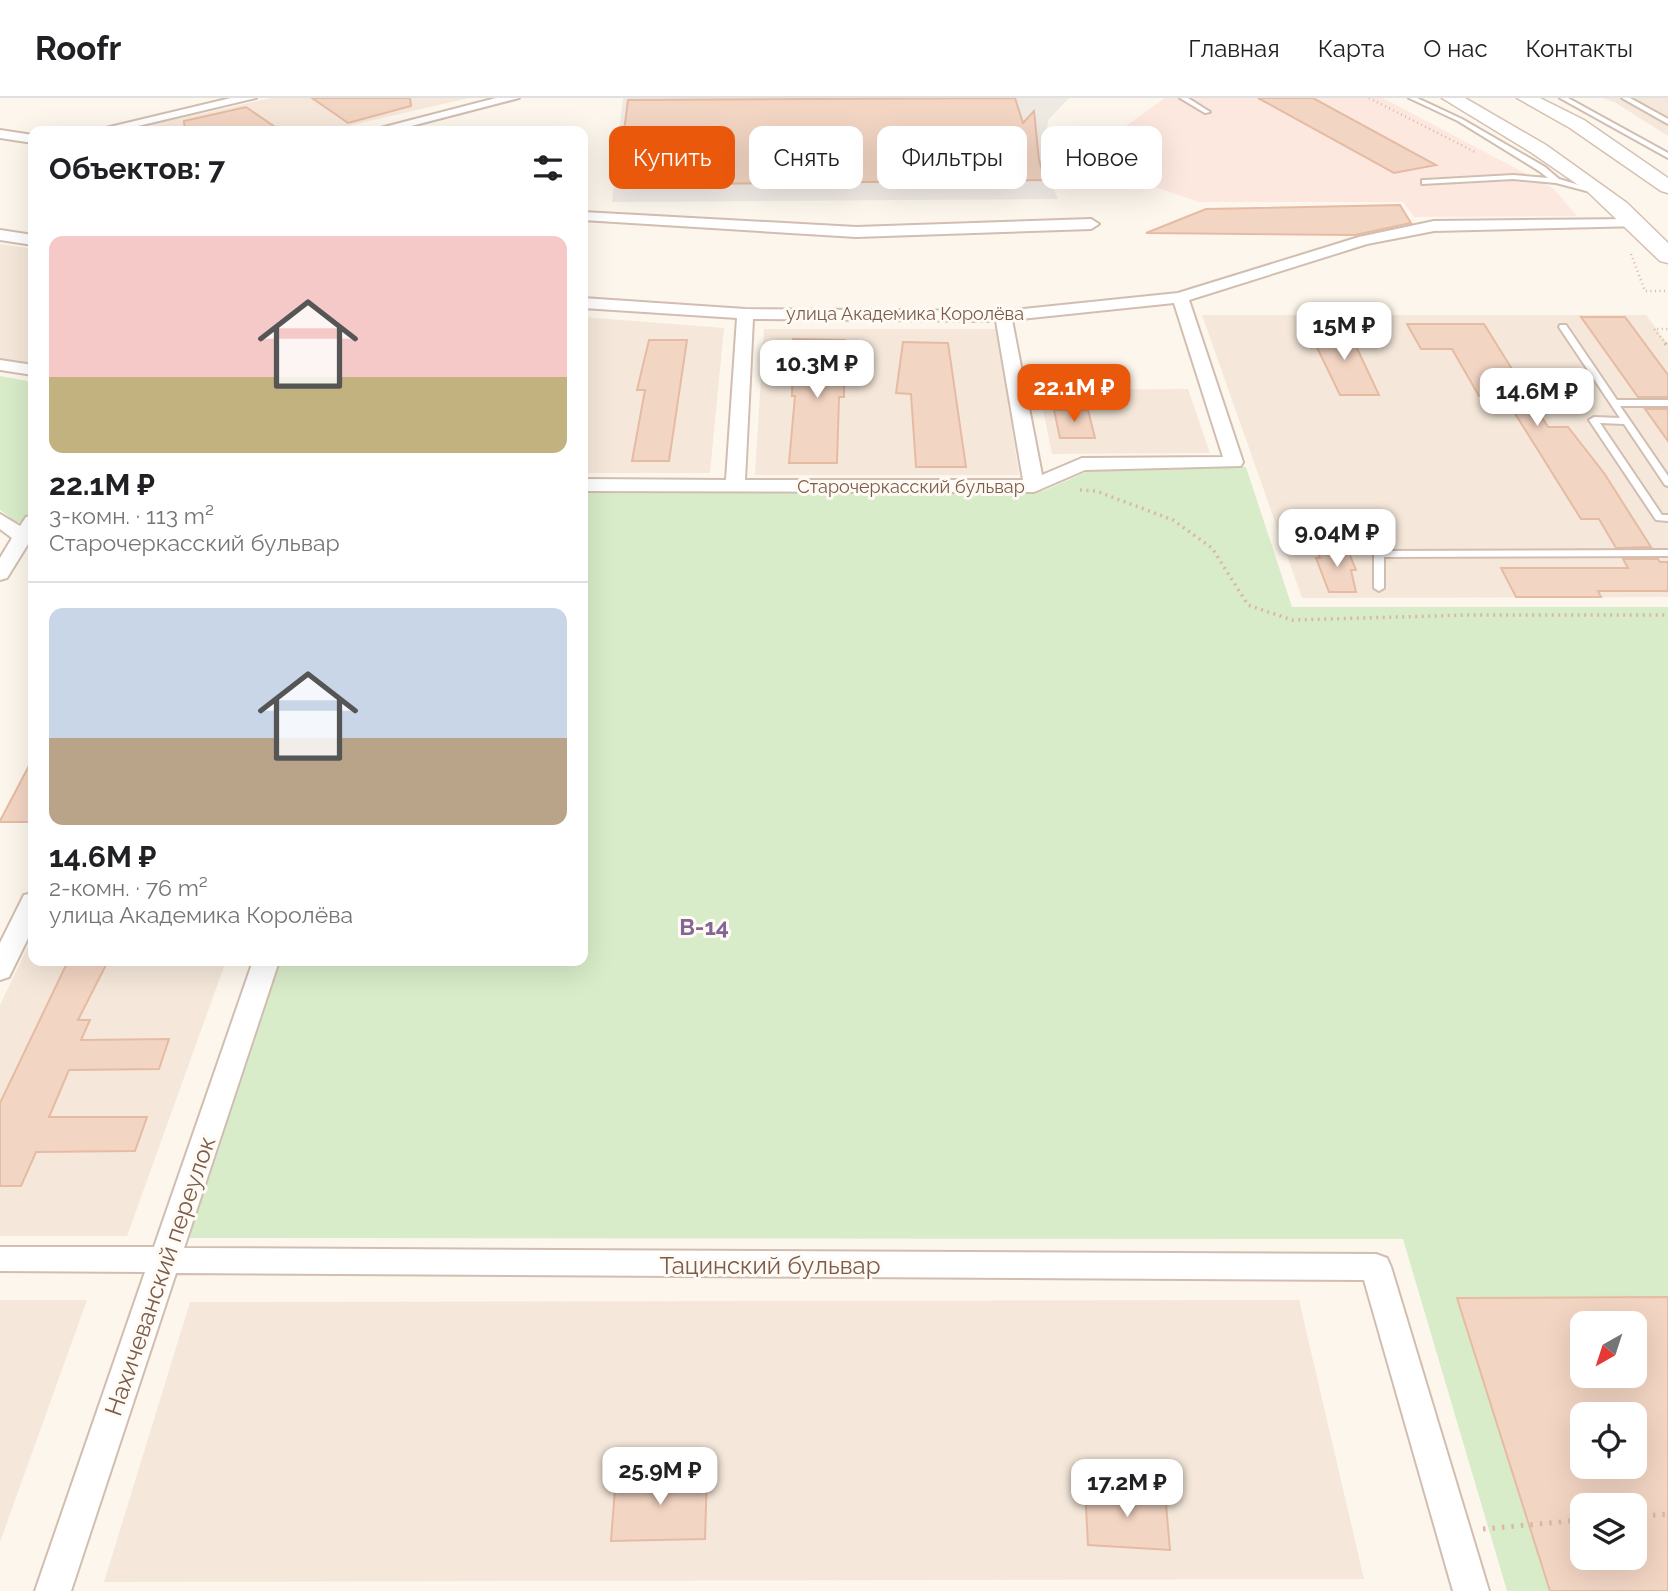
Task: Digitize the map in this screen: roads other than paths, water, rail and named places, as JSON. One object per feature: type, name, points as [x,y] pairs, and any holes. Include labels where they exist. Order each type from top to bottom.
[{"type":"main road","points":[[1451,98],[1545,161],[1603,193],[1665,249]]},
{"type":"main road","points":[[1525,98],[1577,124],[1668,187]]},
{"type":"street","points":[[123,126],[249,98]]},
{"type":"street","points":[[397,126],[512,98]]},
{"type":"street","points":[[0,134],[28,138]]},
{"type":"street","points":[[588,216],[856,232],[1091,224]]},
{"type":"street","name":"улица Академика Королёва","points":[[588,303],[745,314],[1003,316],[1180,298],[1364,240],[1434,226],[1637,223]]},
{"type":"street","points":[[0,235],[28,239]]},
{"type":"street","name":"Старочеркасский бульвар","points":[[588,485],[1034,486],[1082,464],[1234,462],[1180,298]]},
{"type":"street","points":[[735,485],[745,314]]},
{"type":"street","points":[[1003,316],[1034,486]]},
{"type":"street","points":[[0,365],[28,369]]},
{"type":"street","points":[[0,520],[28,529],[0,574]]},
{"type":"street","points":[[0,971],[28,912]]},
{"type":"street","name":"Нахичеванский переулок","points":[[53,1591],[264,966]]},
{"type":"street","name":"Тацинский бульвар","points":[[0,1259],[1376,1267],[1471,1591]]},
{"type":"lane","points":[[1183,98],[1207,112]]},
{"type":"lane","points":[[1412,98],[1545,161],[1556,181]]},
{"type":"lane","points":[[1563,98],[1668,156]]},
{"type":"lane","points":[[1625,98],[1668,122]]},
{"type":"lane","points":[[1635,102],[1644,100]]},
{"type":"lane","points":[[1517,176],[1545,161]]},
{"type":"lane","points":[[1425,182],[1517,176],[1556,181],[1603,193]]},
{"type":"lane","points":[[1563,327],[1668,483]]},
{"type":"lane","points":[[1614,403],[1668,402]]},
{"type":"lane","points":[[1626,421],[1594,420],[1659,518],[1668,518]]},
{"type":"lane","points":[[1379,588],[1379,554],[1668,553]]},
{"type":"district","name":"В-14","points":[[704,926]]}]
